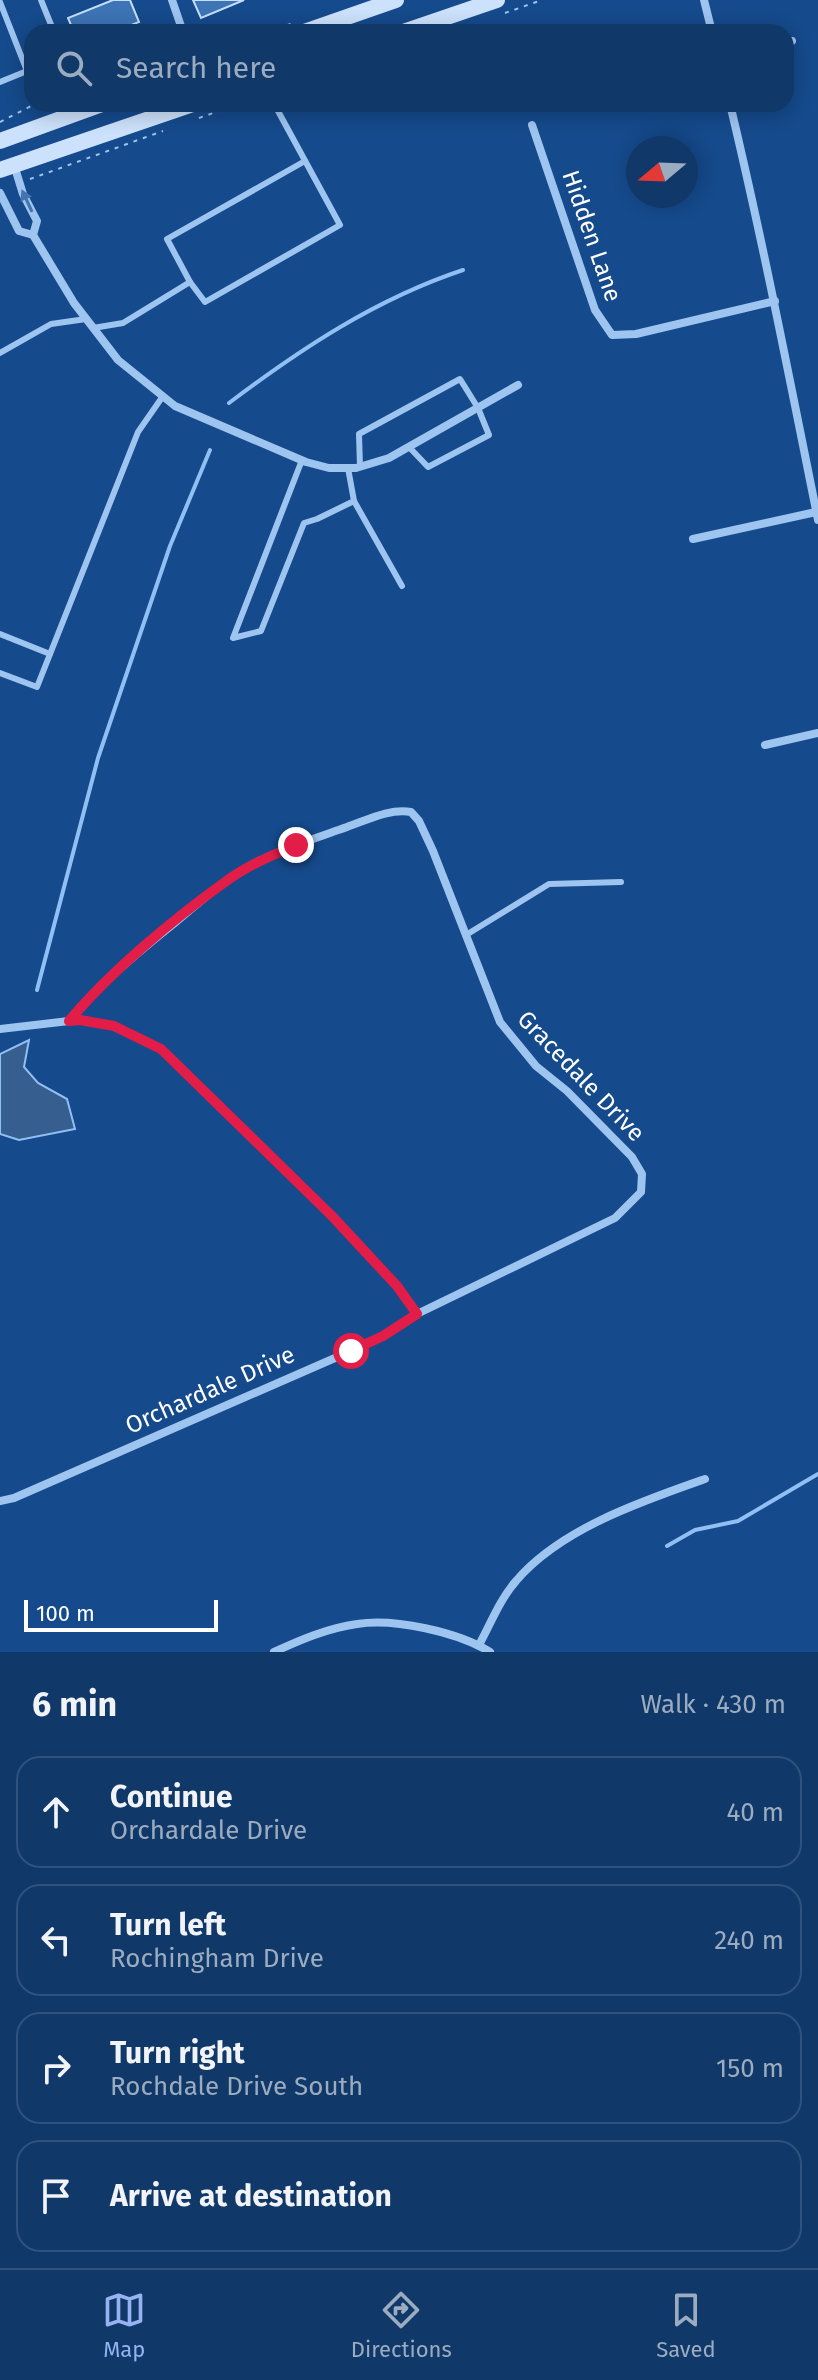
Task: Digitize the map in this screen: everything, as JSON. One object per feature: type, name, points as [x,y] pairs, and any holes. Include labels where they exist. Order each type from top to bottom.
[{"type":"main road","points":[[327,24],[396,0]]},
{"type":"main road","points":[[358,24],[390,13],[405,0]]},
{"type":"main road","points":[[426,24],[497,0]]},
{"type":"main road","points":[[0,141],[69,112]]},
{"type":"main road","points":[[52,152],[73,135],[140,112]]},
{"type":"main road","points":[[7,168],[52,152],[195,112]]},
{"type":"main road","points":[[0,150],[15,145],[28,131]]},
{"type":"street","points":[[172,0],[180,24]]},
{"type":"street","points":[[704,0],[710,24]]},
{"type":"street","points":[[693,539],[817,516],[775,301],[732,112]]},
{"type":"street","name":"Hidden Lane","points":[[532,125],[595,310],[612,335],[636,334],[775,301]]},
{"type":"street","points":[[7,168],[37,221],[33,235]]},
{"type":"street","points":[[0,193],[19,231],[33,235],[86,319],[118,360],[175,406],[302,460],[329,468],[348,468],[389,458],[518,385]]},
{"type":"street","points":[[765,745],[818,733]]},
{"type":"street","name":"Gracedale Drive","points":[[69,1021],[96,989],[226,881],[296,845],[383,814],[401,810],[411,812],[419,821],[433,851],[500,1022],[536,1066],[567,1091],[632,1157],[642,1174],[641,1192]]},
{"type":"street","points":[[0,1029],[80,1020],[114,1026],[161,1049],[332,1216],[397,1286],[417,1314]]},
{"type":"street","name":"Orchardale Drive","points":[[0,1501],[14,1498],[383,1336],[417,1314],[615,1218],[641,1192]]},
{"type":"street","points":[[479,1645],[514,1583],[541,1556],[587,1528],[672,1490],[705,1479]]},
{"type":"street","points":[[274,1652],[314,1634],[358,1623],[461,1636],[490,1652]]},
{"type":"lane","points":[[41,0],[51,24]]},
{"type":"lane","points":[[0,2],[24,56]]},
{"type":"lane","points":[[0,82],[24,72]]},
{"type":"lane","points":[[279,112],[340,225],[205,302],[190,282],[167,239],[305,161]]},
{"type":"lane","points":[[93,328],[123,323],[190,282]]},
{"type":"lane","points":[[0,353],[51,324],[86,319]]},
{"type":"lane","points":[[360,467],[359,434],[460,379],[478,408],[489,435],[428,467],[409,447]]},
{"type":"lane","points":[[0,673],[37,687],[138,432],[163,396]]},
{"type":"lane","points":[[302,460],[233,638],[261,631],[304,523],[354,501]]},
{"type":"lane","points":[[348,468],[354,501],[402,586]]},
{"type":"lane","points":[[0,634],[50,654]]},
{"type":"lane","points":[[466,935],[549,884],[621,882]]},
{"type":"path","points":[[0,122],[24,110]]},
{"type":"path","points":[[38,175],[168,129]]},
{"type":"water","points":[[29,1040],[24,1067],[38,1083],[67,1099],[75,1129],[19,1140],[0,1134],[0,1054]]},
{"type":"building","points":[[113,0],[130,0],[139,22],[71,24],[68,18]]},
{"type":"building","points":[[193,0],[244,0],[201,18]]},
{"type":"waterway","points":[[229,403],[284,363],[370,310],[463,270]]},
{"type":"waterway","points":[[37,990],[98,758],[170,546],[210,450]]},
{"type":"waterway","points":[[667,1546],[695,1530],[738,1521],[818,1474]]},
{"type":"route","points":[[296,845],[226,881],[96,989],[69,1021],[114,1026],[161,1049],[332,1216],[397,1286],[417,1314],[383,1336],[351,1351]]}]
